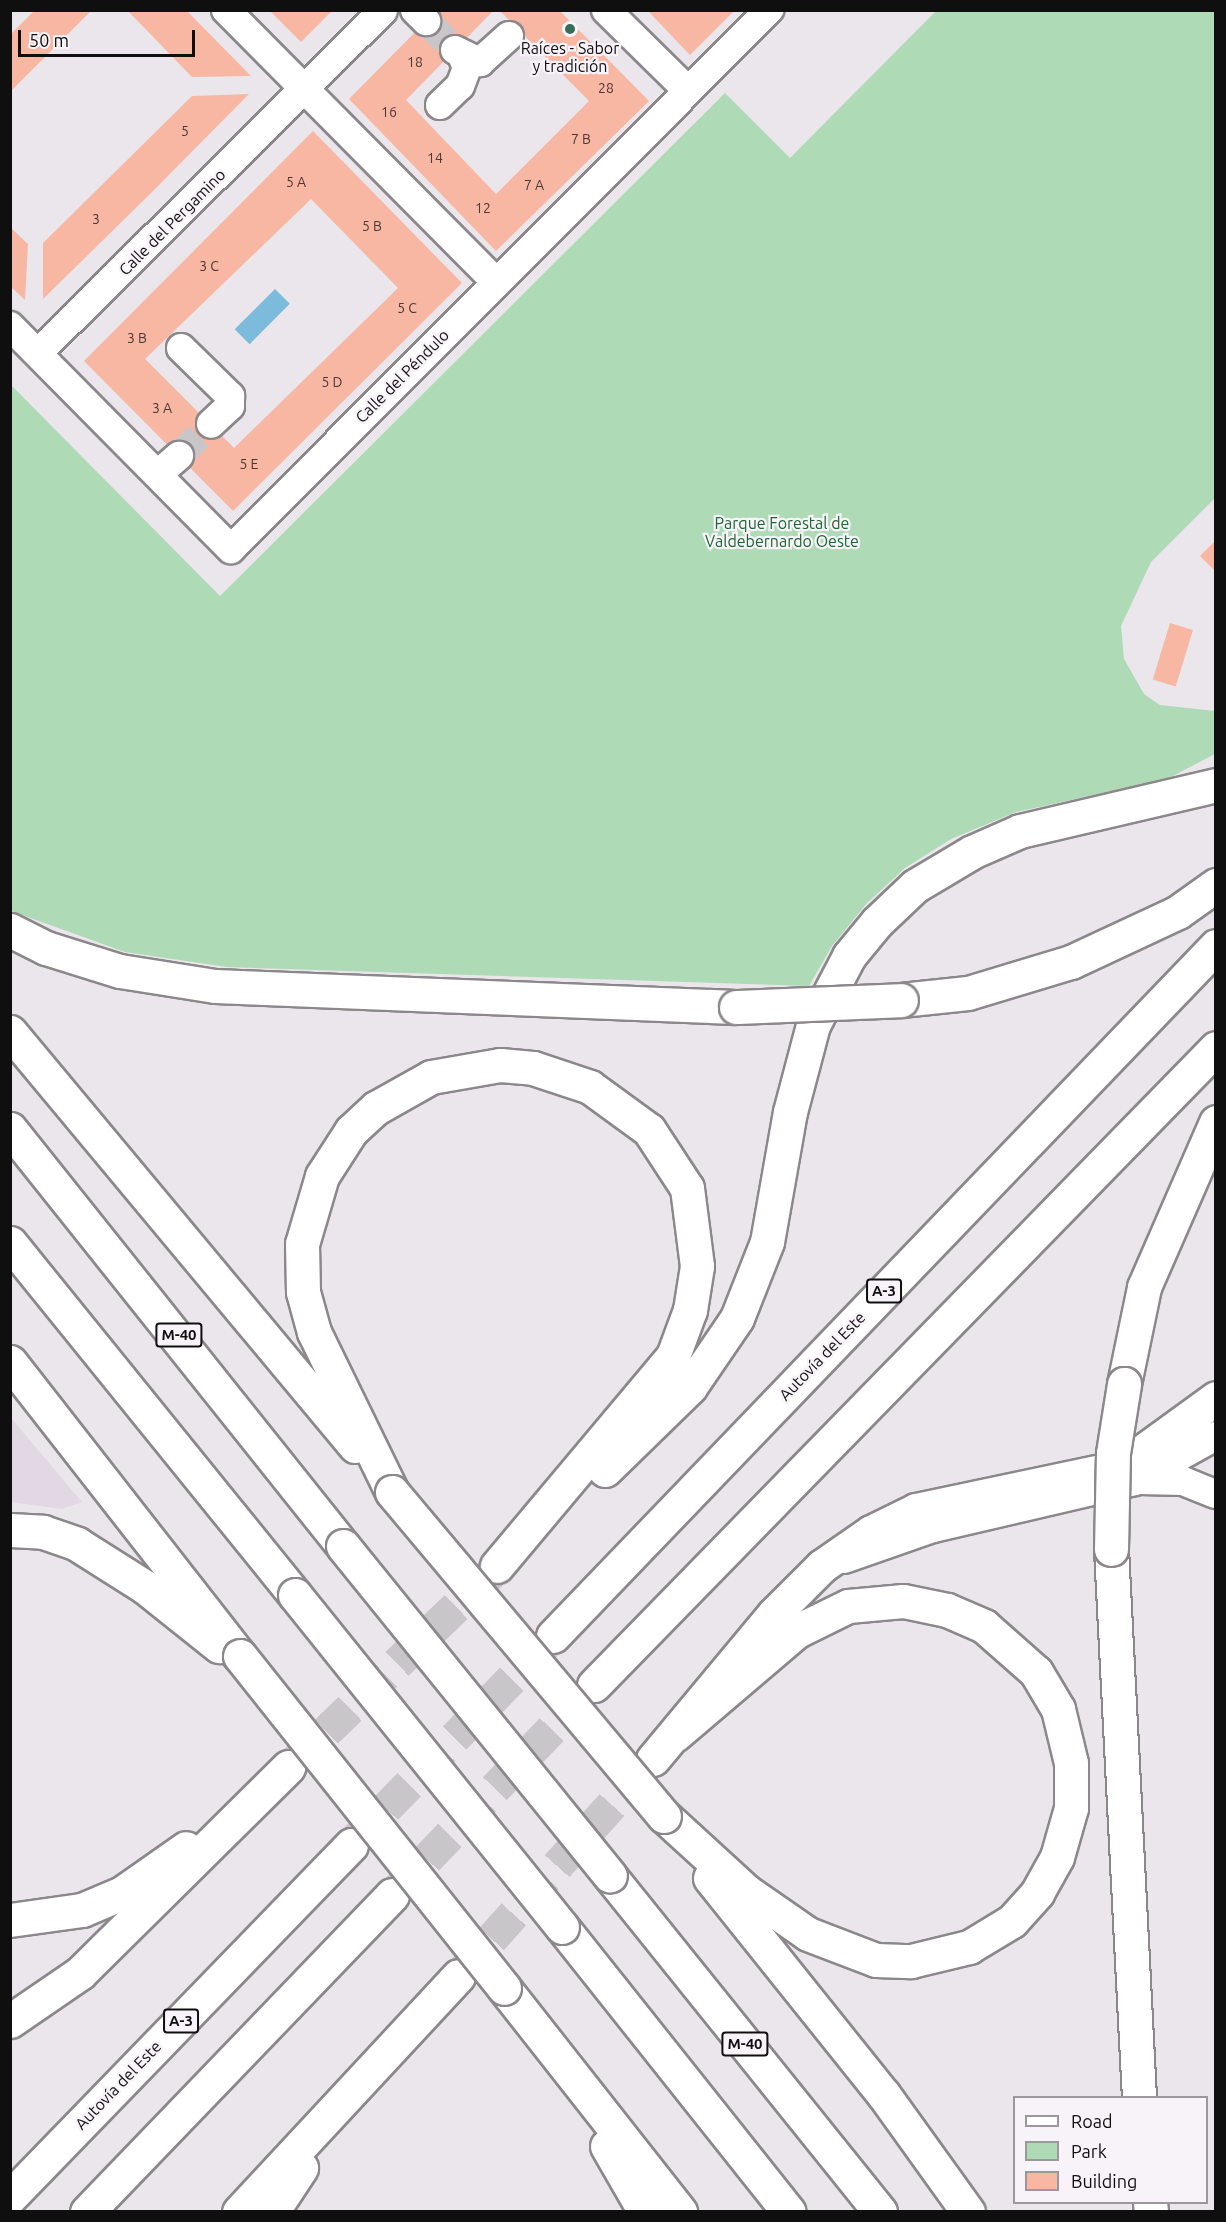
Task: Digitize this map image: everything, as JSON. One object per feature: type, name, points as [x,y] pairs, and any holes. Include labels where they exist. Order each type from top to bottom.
[{"type":"highway","points":[[392,1492],[314,1332],[303,1292],[302,1244],[322,1176],[351,1131],[376,1108],[431,1077],[500,1065],[533,1068],[590,1087],[649,1130],[687,1188],[697,1266],[690,1310],[674,1356],[497,1566],[658,1421],[690,1387],[737,1318],[767,1242],[790,1112],[813,1025],[849,956],[877,922],[915,886],[972,852],[1020,831],[1215,785]]},
{"type":"highway","points":[[10,930],[46,948],[120,971],[215,986],[736,1007],[901,1000],[968,993],[1071,962],[1178,912],[1215,885]]},
{"type":"highway","name":"Autovía del Este","points":[[553,1636],[1215,946]]},
{"type":"highway","points":[[10,1032],[664,1816],[968,2211]]},
{"type":"highway","points":[[594,1685],[1215,1048]]},
{"type":"highway","points":[[1139,2096],[1111,1549],[1113,1453],[1124,1384],[1144,1287],[1215,1122]]},
{"type":"highway","name":"M-40","points":[[10,1129],[880,2211]]},
{"type":"highway","points":[[10,1243],[789,2211]]},
{"type":"highway","points":[[11,1362],[240,1656],[680,2211]]},
{"type":"highway","points":[[1135,1468],[1215,1398]]},
{"type":"highway","points":[[676,1734],[704,1692],[822,1566],[916,1510],[1097,1472]]},
{"type":"highway","points":[[10,1530],[43,1532],[77,1544],[240,1656]]},
{"type":"highway","points":[[653,1759],[676,1734],[797,1630],[848,1606],[903,1601],[947,1610],[1010,1645],[1036,1672],[1058,1709],[1071,1763],[1071,1808],[1057,1857],[1037,1893],[1012,1921],[969,1947],[911,1961],[876,1960],[808,1934],[746,1891],[664,1816]]},
{"type":"highway","points":[[10,2021],[80,1973],[288,1767]]},
{"type":"highway","points":[[10,1920],[82,1910],[122,1893],[258,1796]]},
{"type":"highway","name":"Autovía del Este","points":[[10,2197],[351,1845]]},
{"type":"highway","points":[[87,2211],[392,1895]]},
{"type":"highway","points":[[239,2211],[379,2065],[458,1976]]},
{"type":"highway","points":[[504,1988],[645,2211]]},
{"type":"highway","points":[[272,2211],[379,2065]]},
{"type":"street","points":[[226,10],[496,282]]},
{"type":"street","name":"Calle del Pergamino","points":[[38,353],[382,10]]},
{"type":"street","points":[[606,10],[688,91]]},
{"type":"street","name":"Calle del Péndulo","points":[[10,326],[231,549],[769,10]]},
{"type":"street","points":[[440,105],[460,86],[467,68],[459,54],[480,62],[509,36]]},
{"type":"street","points":[[181,348],[230,396],[230,406],[211,424]]},
{"type":"street","points":[[158,474],[179,456]]},
{"type":"street","points":[[822,1566],[933,1528],[1135,1468],[1215,1436]]},
{"type":"street","points":[[1135,1468],[1183,1481],[1215,1494]]},
{"type":"shaded area","points":[[10,1418],[82,1502],[62,1509],[11,1502]]},
{"type":"green space","name":"Parque Forestal de Valdebernardo Oeste","points":[[936,11],[1215,11],[1215,498],[1151,562],[1121,626],[1124,659],[1144,694],[1160,705],[1215,711],[1215,754],[1167,779],[1016,812],[951,839],[905,868],[866,904],[832,946],[809,986],[227,967],[125,952],[11,911],[11,385],[220,596],[725,93],[790,158]]},
{"type":"water","points":[[275,289],[290,304],[250,344],[235,329]]},
{"type":"building","points":[[35,10],[92,10],[10,92],[10,35]]},
{"type":"building","points":[[127,10],[186,10],[251,76],[192,77]]},
{"type":"building","points":[[269,10],[333,10],[301,42]]},
{"type":"building","points":[[437,10],[494,10],[406,100],[496,194],[589,101],[499,10],[559,10],[649,101],[496,251],[349,99]]},
{"type":"building","points":[[647,10],[735,10],[690,55]]},
{"type":"building","points":[[249,94],[43,299],[43,243],[192,96]]},
{"type":"building","points":[[313,131],[462,283],[233,511],[84,361]],"holes":[[[311,199],[398,288],[234,448],[145,359]]]},
{"type":"building","points":[[10,227],[28,244],[25,300],[10,286]]},
{"type":"building","points":[[1216,540],[1216,572],[1200,556]]},
{"type":"building","points":[[1170,623],[1193,630],[1176,686],[1153,679]]},
{"type":"tunnel","points":[[426,21],[455,50]]},
{"type":"tunnel","points":[[179,456],[211,424]]},
{"type":"tunnel","points":[[291,1765],[494,1570]]},
{"type":"tunnel","points":[[352,1843],[552,1637]]},
{"type":"tunnel","points":[[393,1894],[592,1687]]},
{"type":"tunnel","points":[[459,1975],[653,1759]]},
{"type":"place","name":"Raíces - Sabor y tradición","points":[[570,29]]}]
